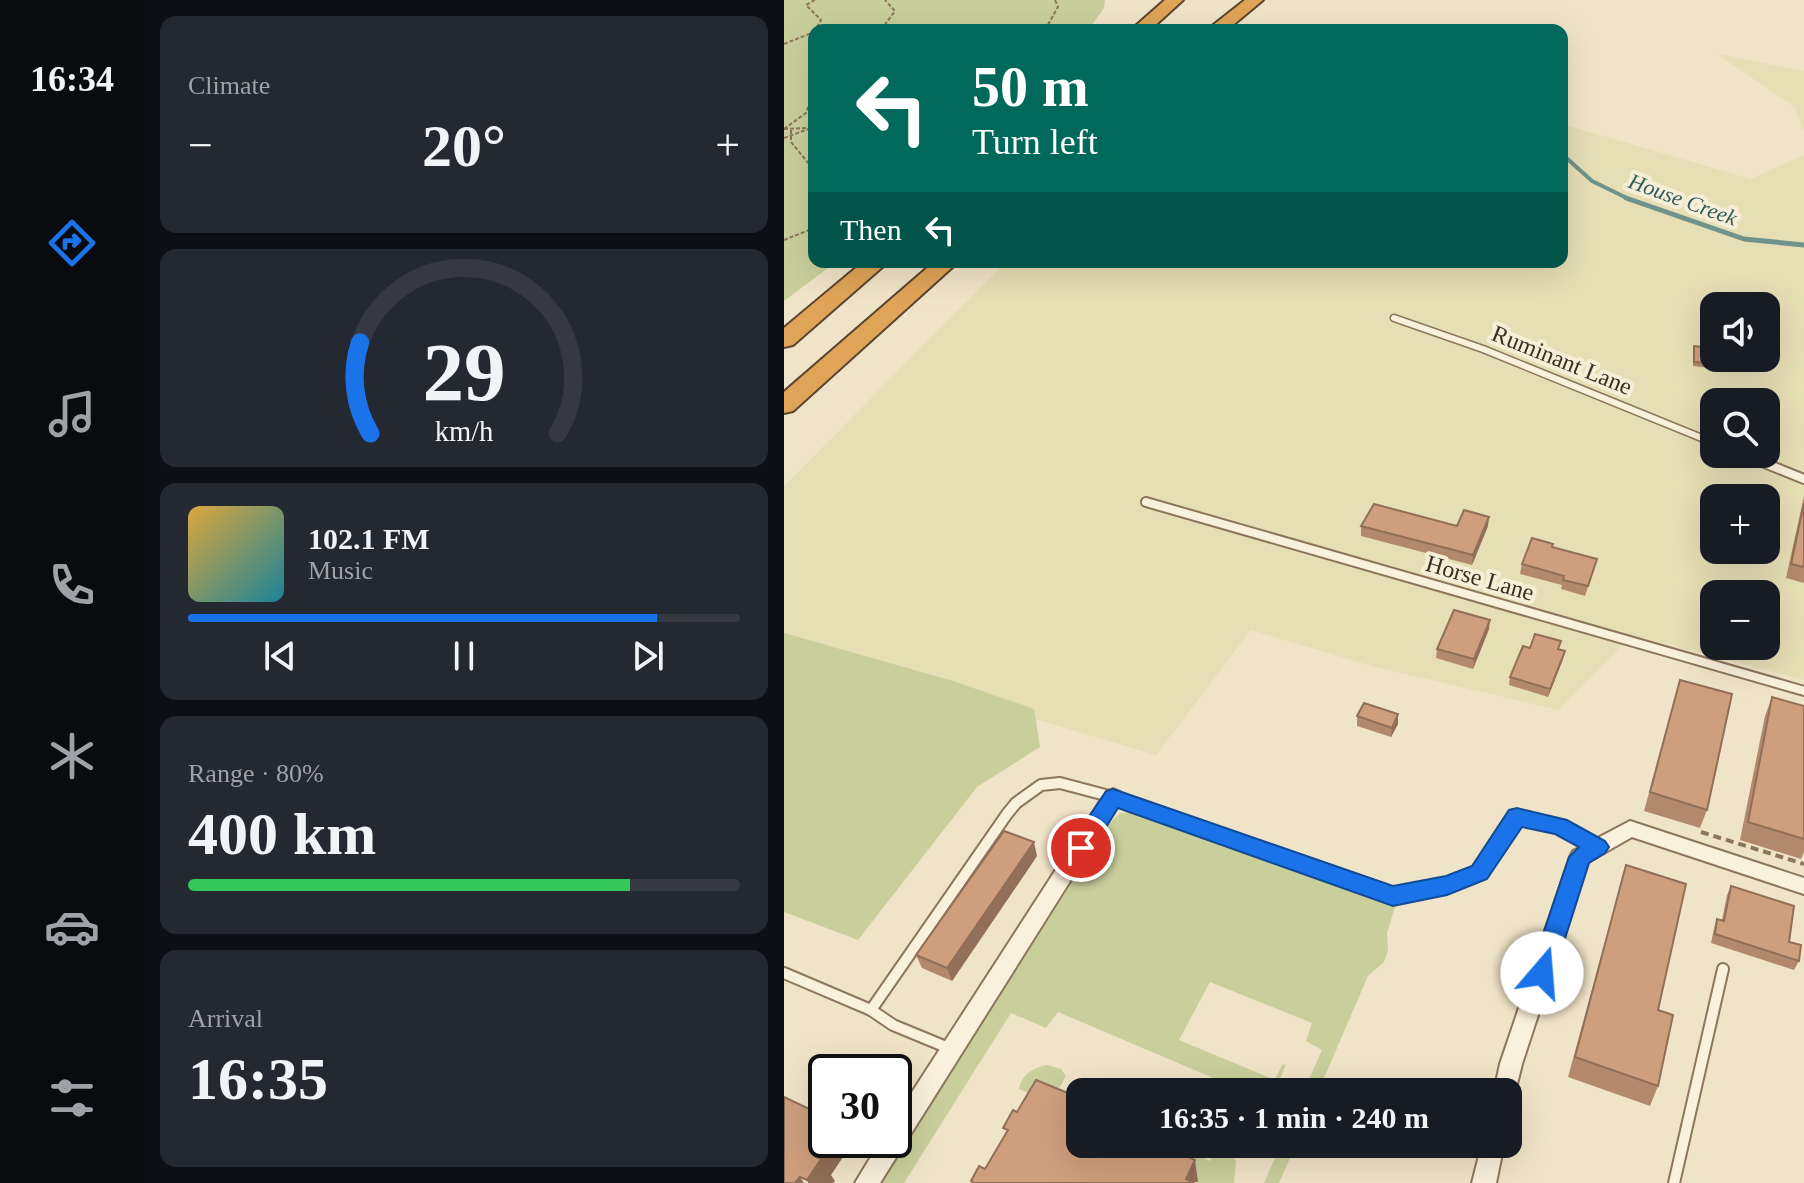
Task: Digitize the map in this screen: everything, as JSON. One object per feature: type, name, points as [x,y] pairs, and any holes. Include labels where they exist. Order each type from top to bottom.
[{"type":"highway","points":[[1133,24],[1159,0]]},
{"type":"highway","points":[[1147,24],[1175,0]]},
{"type":"highway","points":[[1201,24],[1227,0]]},
{"type":"highway","points":[[1224,24],[1255,0]]},
{"type":"highway","points":[[784,327],[866,268]]},
{"type":"highway","points":[[784,340],[867,268]]},
{"type":"highway","points":[[784,407],[940,268]]},
{"type":"street","points":[[867,1183],[1113,797]]},
{"type":"street","points":[[1509,1078],[1580,857],[1630,829],[1804,886]]},
{"type":"street","points":[[1484,1183],[1490,1158]]},
{"type":"lane","name":"Ruminant Lane","points":[[1394,318],[1483,349],[1700,437]]},
{"type":"lane","points":[[1777,468],[1804,479]]},
{"type":"lane","name":"Horse Lane","points":[[1146,502],[1804,691]]},
{"type":"lane","points":[[871,1010],[1016,803],[1041,785],[1060,783],[1113,797],[1393,896],[1447,885],[1479,873],[1517,817],[1560,826],[1598,847]]},
{"type":"lane","points":[[1674,1183],[1723,969]]},
{"type":"lane","points":[[784,973],[871,1010],[893,1025],[952,1050]]},
{"type":"path","points":[[815,0],[806,5],[821,20],[818,24]]},
{"type":"path","points":[[884,24],[895,11],[885,0]]},
{"type":"path","points":[[1048,24],[1058,7],[1055,0]]},
{"type":"path","points":[[784,44],[808,34]]},
{"type":"path","points":[[784,129],[806,113],[808,107]]},
{"type":"path","points":[[784,129],[808,128]]},
{"type":"path","points":[[791,130],[791,142],[808,163]]},
{"type":"path","points":[[784,138],[808,130]]},
{"type":"path","points":[[784,240],[808,230]]},
{"type":"shaded area","points":[[1717,54],[1804,71],[1804,132],[1795,107]]},
{"type":"shaded area","points":[[1568,126],[1751,179],[1804,155],[1804,680],[1728,660],[1780,660],[1780,580],[1700,580],[1700,653],[1632,635],[1559,710],[1372,666],[1251,630],[1156,755],[784,644],[784,486],[1000,268],[1568,268]]},
{"type":"green space","points":[[784,0],[1105,0],[1104,8],[1092,24],[808,24],[808,268],[828,268],[784,301]]},
{"type":"green space","points":[[784,633],[953,681],[1034,709],[1040,747],[977,787],[858,940],[784,912]]},
{"type":"green space","points":[[1138,812],[1379,897],[1395,907],[1387,933],[1388,950],[1384,962],[1368,976],[1324,1078],[1309,1078],[1322,1050],[1306,1041],[1312,1023],[1210,982],[1179,1040],[1270,1078],[1213,1078],[1058,1012],[1046,1028],[1011,1013],[904,1183],[879,1183],[895,1158],[912,1158],[912,1132],[1112,820],[1121,813]]},
{"type":"green space","points":[[1286,1064],[1280,1078],[1276,1078],[1282,1065]]},
{"type":"green space","points":[[1047,1065],[1061,1069],[1066,1076],[1057,1092],[1034,1096],[1019,1089],[1029,1072]]},
{"type":"green space","points":[[1181,1158],[1210,1161],[1212,1158],[1234,1158],[1234,1183],[1198,1183]]},
{"type":"green space","points":[[1275,1158],[1290,1158],[1279,1183],[1264,1183]]},
{"type":"building","points":[[1694,346],[1700,347],[1700,362],[1694,362]]},
{"type":"building","points":[[1804,503],[1804,567],[1791,564]]},
{"type":"building","points":[[1374,504],[1457,526],[1464,510],[1489,517],[1473,555],[1361,526]]},
{"type":"building","points":[[1532,538],[1553,544],[1552,547],[1597,559],[1588,586],[1522,564]]},
{"type":"building","points":[[1454,610],[1490,620],[1474,659],[1437,649]]},
{"type":"building","points":[[1535,634],[1561,641],[1558,649],[1565,651],[1550,689],[1510,677],[1523,646],[1530,648]]},
{"type":"building","points":[[1680,680],[1732,694],[1707,810],[1650,792]]},
{"type":"building","points":[[1772,697],[1804,706],[1804,839],[1748,822]]},
{"type":"building","points":[[1364,703],[1398,714],[1392,728],[1357,716]]},
{"type":"building","points":[[1004,831],[1034,842],[947,968],[916,955]]},
{"type":"building","points":[[1626,865],[1686,884],[1658,1010],[1673,1015],[1658,1086],[1575,1057]]},
{"type":"building","points":[[1731,886],[1794,906],[1789,942],[1801,945],[1799,961],[1715,934],[1717,919],[1724,921]]},
{"type":"building","points":[[1036,1080],[1066,1092],[1066,1158],[1190,1158],[1195,1160],[1186,1179],[1194,1183],[974,1183],[971,1181],[979,1166],[985,1169],[1008,1130],[1003,1128],[1013,1110],[1017,1112]]},
{"type":"building","points":[[784,1097],[808,1108],[808,1158],[821,1159],[807,1180],[800,1177],[795,1183],[784,1183]]},
{"type":"waterway","name":"House Creek","points":[[1568,159],[1592,181],[1629,199]]},
{"type":"waterway","name":"House Creek","points":[[1629,199],[1744,239],[1804,245]]},
{"type":"route","points":[[1081,848],[1113,797],[1393,896],[1447,885],[1479,873],[1517,817],[1560,826],[1598,847],[1580,857],[1542,973]]}]
